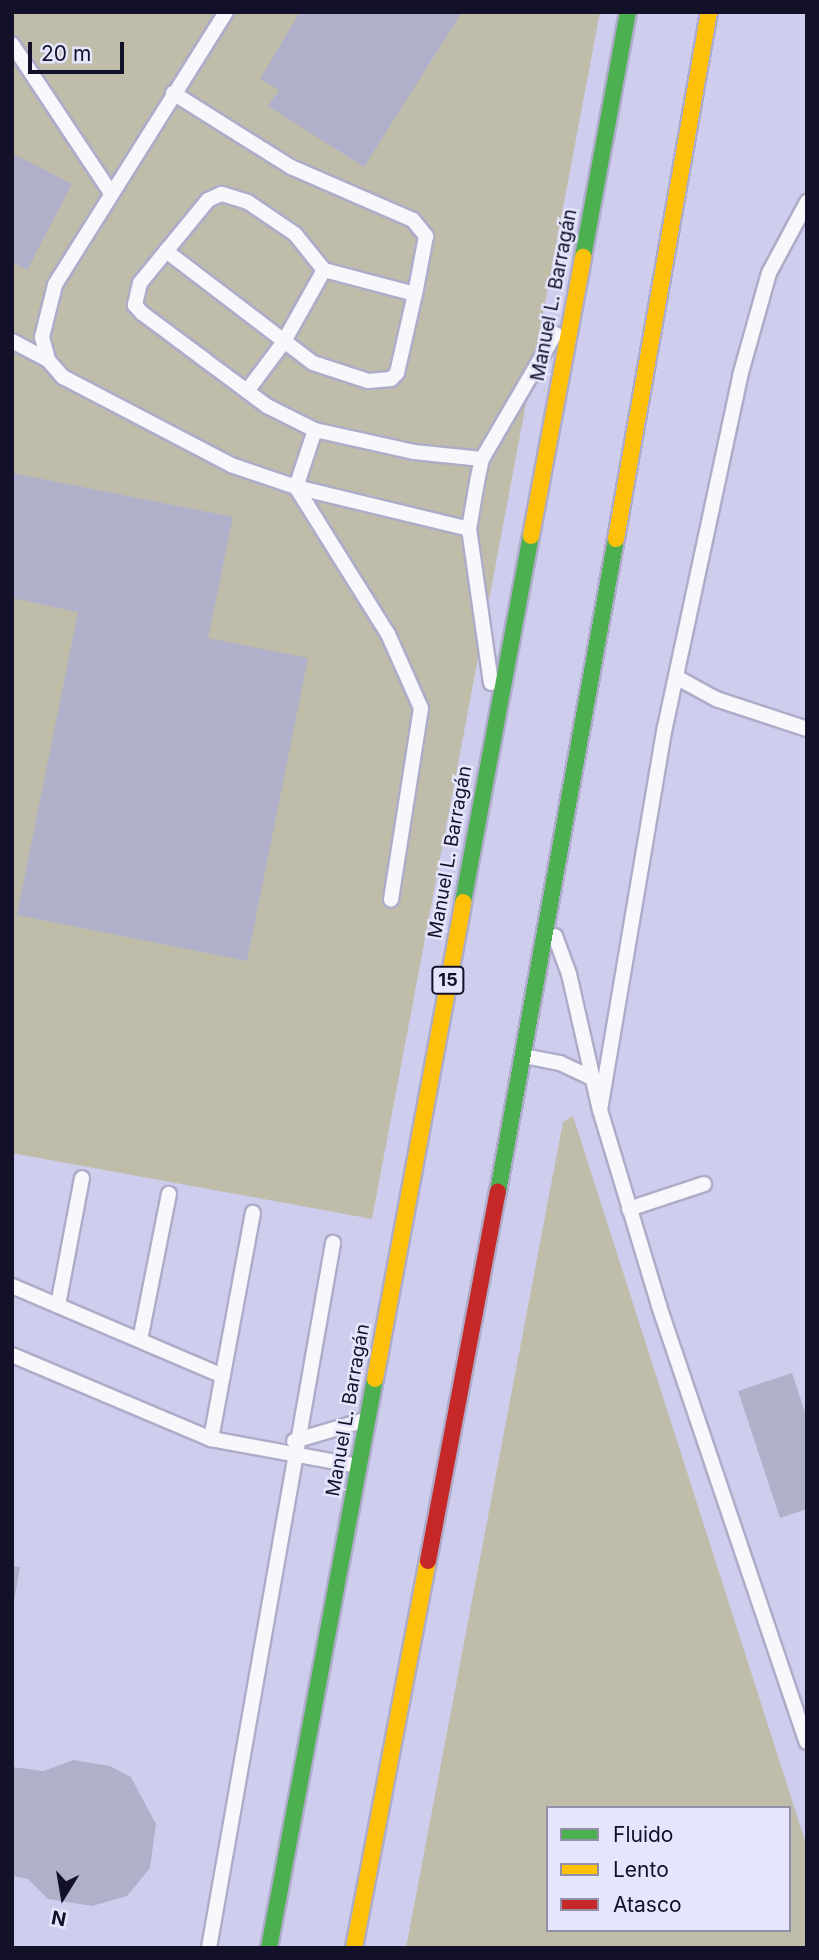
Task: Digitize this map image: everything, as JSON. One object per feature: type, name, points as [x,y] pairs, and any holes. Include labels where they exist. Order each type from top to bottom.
[{"type":"highway","name":"Manuel L. Barragán","points":[[269,1948],[628,12]]},
{"type":"highway","points":[[354,1948],[524,1056],[547,915],[710,16]]},
{"type":"lane","points":[[48,360],[42,337],[55,285],[226,12]]},
{"type":"lane","points":[[12,44],[111,193]]},
{"type":"lane","points":[[166,251],[283,343],[334,371],[368,381],[391,379],[401,365],[426,236],[413,220],[291,167],[173,93]]},
{"type":"lane","points":[[415,294],[324,271],[295,234],[236,196],[221,194],[208,200],[140,283],[135,305],[247,391],[315,430],[414,452],[482,459]]},
{"type":"lane","points":[[600,1110],[676,677],[740,376],[769,273],[807,202]]},
{"type":"lane","points":[[247,391],[283,343],[324,271]]},
{"type":"lane","points":[[496,716],[470,529],[482,459],[574,301]]},
{"type":"lane","points":[[12,341],[48,360],[63,377],[149,426],[231,465],[296,487],[470,529]]},
{"type":"lane","points":[[296,487],[315,430]]},
{"type":"lane","points":[[296,487],[388,634],[421,708],[391,900]]},
{"type":"lane","points":[[676,677],[716,699],[807,729]]},
{"type":"lane","points":[[547,915],[569,974],[600,1110],[629,1209],[807,1742]]},
{"type":"lane","points":[[524,1056],[560,1063],[592,1078]]},
{"type":"lane","points":[[58,1305],[82,1178]]},
{"type":"lane","points":[[629,1209],[704,1184]]},
{"type":"lane","points":[[140,1340],[169,1194]]},
{"type":"lane","points":[[211,1439],[253,1213]]},
{"type":"lane","points":[[209,1948],[333,1243]]},
{"type":"lane","points":[[12,1286],[223,1376]]},
{"type":"lane","points":[[12,1354],[211,1439],[359,1466]]},
{"type":"lane","points":[[281,1450],[301,1437],[368,1420]]},
{"type":"shaded area","points":[[12,12],[600,12],[372,1219],[12,1153]]},
{"type":"shaded area","points":[[573,1116],[807,1847],[807,1948],[406,1948],[563,1122]]},
{"type":"building","points":[[300,12],[462,12],[364,167],[268,106],[279,90],[260,79]]},
{"type":"building","points":[[12,153],[72,184],[27,270],[12,262]]},
{"type":"building","points":[[12,473],[233,517],[208,638],[308,658],[247,961],[17,915],[78,612],[12,598]]},
{"type":"building","points":[[792,1373],[807,1418],[807,1509],[780,1518],[738,1391]]},
{"type":"building","points":[[12,1566],[20,1567],[14,1601],[12,1601]]},
{"type":"building","points":[[74,1760],[110,1766],[131,1777],[156,1824],[150,1868],[127,1896],[92,1906],[48,1899],[28,1879],[12,1876],[12,1767],[43,1771]]},
{"type":"traffic: fast","points":[[583,257],[628,12]]},
{"type":"traffic: fast","points":[[463,902],[531,536]]},
{"type":"traffic: fast","points":[[498,1192],[616,539]]},
{"type":"traffic: fast","points":[[269,1948],[375,1379]]},
{"type":"traffic: slow","points":[[616,539],[709,12]]},
{"type":"traffic: slow","points":[[531,536],[583,257]]},
{"type":"traffic: slow","points":[[375,1379],[463,902]]},
{"type":"traffic: slow","points":[[354,1948],[428,1561]]},
{"type":"traffic: jam","points":[[428,1561],[498,1192]]}]
